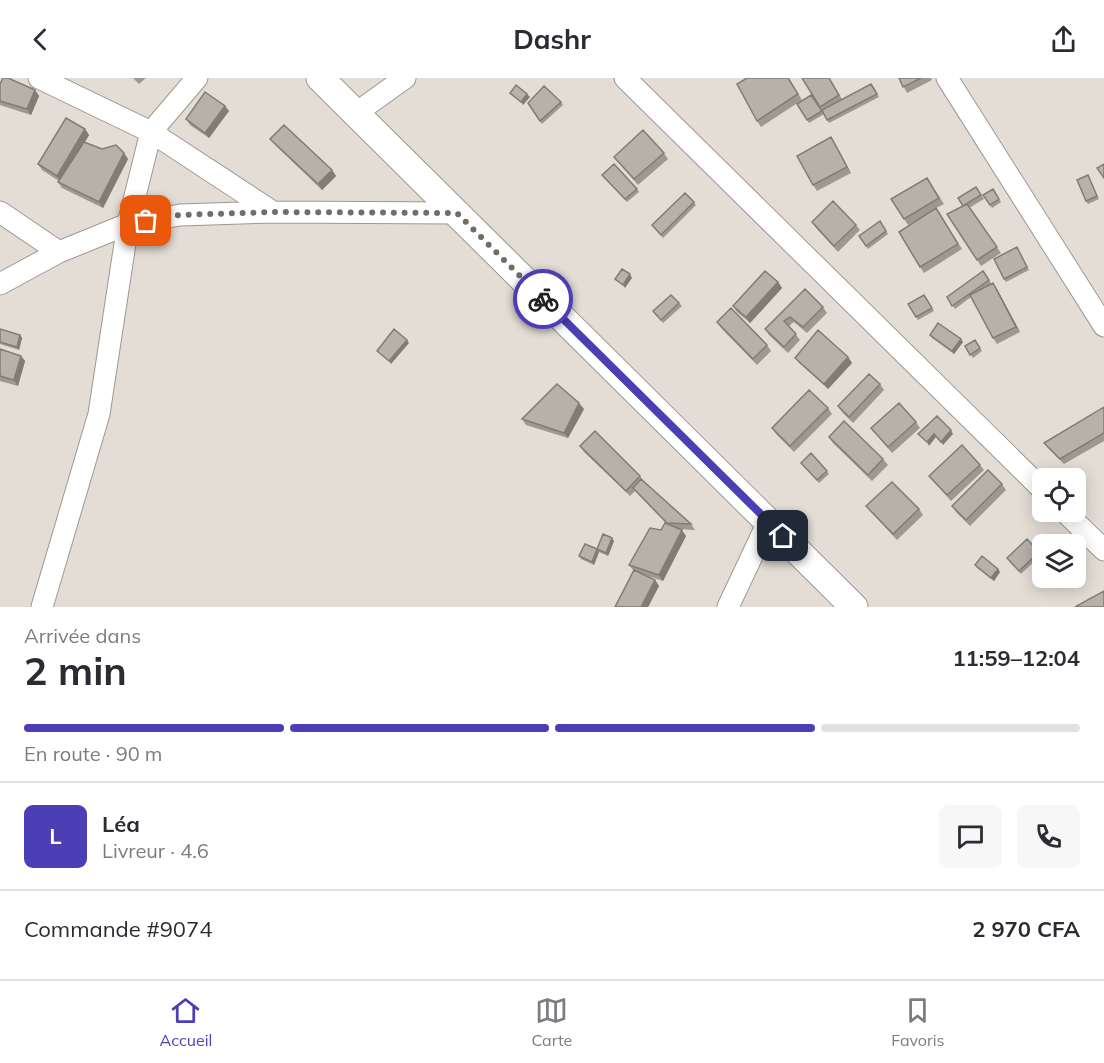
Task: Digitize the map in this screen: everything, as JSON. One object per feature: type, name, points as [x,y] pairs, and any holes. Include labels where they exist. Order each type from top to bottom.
[{"type":"street","points":[[39,78],[151,132],[273,212]]},
{"type":"street","points":[[42,607],[99,414],[128,224],[151,132],[196,78]]},
{"type":"street","points":[[320,78],[855,607]]},
{"type":"street","points":[[356,113],[405,78]]},
{"type":"street","points":[[625,78],[1032,479]]},
{"type":"street","points":[[947,78],[1104,326]]},
{"type":"street","points":[[0,212],[59,252]]},
{"type":"street","points":[[0,284],[59,252],[128,224],[180,215],[273,212],[457,213]]},
{"type":"street","points":[[728,607],[768,522]]},
{"type":"street","points":[[1075,522],[1104,550]]},
{"type":"building","points":[[3,78],[35,90],[27,109],[0,101],[0,84]]},
{"type":"building","points":[[747,78],[788,78],[798,94],[757,121],[737,84]]},
{"type":"building","points":[[802,78],[829,78],[839,95],[820,107]]},
{"type":"building","points":[[899,78],[921,78],[903,87]]},
{"type":"building","points":[[871,84],[877,94],[827,120],[822,110]]},
{"type":"building","points":[[516,85],[527,94],[521,102],[510,93]]},
{"type":"building","points":[[544,86],[561,102],[540,121],[528,103]]},
{"type":"building","points":[[205,92],[225,106],[205,133],[186,119]]},
{"type":"building","points":[[811,95],[822,111],[807,120],[797,104]]},
{"type":"building","points":[[66,118],[85,129],[57,176],[38,164]]},
{"type":"building","points":[[284,125],[332,170],[318,184],[270,139]]},
{"type":"building","points":[[643,130],[664,153],[634,179],[614,157]]},
{"type":"building","points":[[831,137],[847,167],[813,185],[797,156]]},
{"type":"building","points":[[84,142],[102,149],[116,145],[124,153],[99,202],[58,182]]},
{"type":"building","points":[[614,164],[637,189],[625,199],[602,175]]},
{"type":"building","points":[[1104,164],[1104,178],[1097,168]]},
{"type":"building","points":[[1088,175],[1097,196],[1086,201],[1077,180]]},
{"type":"building","points":[[927,178],[939,198],[904,219],[891,199]]},
{"type":"building","points":[[976,187],[981,195],[963,206],[958,198]]},
{"type":"building","points":[[993,189],[999,199],[990,205],[983,195]]},
{"type":"building","points":[[685,193],[694,202],[661,235],[652,225]]},
{"type":"building","points":[[833,201],[856,225],[834,246],[812,222]]},
{"type":"building","points":[[967,204],[997,247],[977,260],[947,214]]},
{"type":"building","points":[[936,208],[958,244],[920,267],[899,232]]},
{"type":"building","points":[[880,221],[886,231],[866,246],[859,236]]},
{"type":"building","points":[[1017,247],[1027,267],[1004,279],[994,259]]},
{"type":"building","points":[[622,269],[630,274],[623,285],[615,279]]},
{"type":"building","points":[[765,271],[778,282],[746,317],[733,306]]},
{"type":"building","points":[[983,271],[989,280],[952,306],[947,297]]},
{"type":"building","points":[[993,283],[1016,327],[993,338],[970,295]]},
{"type":"building","points":[[805,289],[823,307],[803,327],[790,317],[784,321],[796,334],[784,347],[765,329]]},
{"type":"building","points":[[671,295],[679,303],[661,320],[653,311]]},
{"type":"building","points":[[924,295],[932,308],[916,317],[908,304]]},
{"type":"building","points":[[731,308],[767,345],[753,359],[717,322]]},
{"type":"building","points":[[938,323],[961,339],[952,351],[930,335]]},
{"type":"building","points":[[0,329],[20,335],[17,347],[0,342]]},
{"type":"building","points":[[394,329],[407,340],[389,361],[377,351]]},
{"type":"building","points":[[818,330],[848,357],[824,384],[795,358]]},
{"type":"building","points":[[975,340],[980,348],[970,355],[965,346]]},
{"type":"building","points":[[0,349],[21,356],[14,380],[0,376]]},
{"type":"building","points":[[869,374],[880,384],[849,417],[838,406]]},
{"type":"building","points":[[557,384],[579,403],[564,433],[522,419]]},
{"type":"building","points":[[809,390],[828,408],[790,446],[772,428]]},
{"type":"building","points":[[899,403],[916,422],[888,447],[871,428]]},
{"type":"building","points":[[1104,407],[1104,433],[1060,459],[1044,443]]},
{"type":"building","points":[[937,416],[951,430],[941,442],[934,434],[927,442],[918,434]]},
{"type":"building","points":[[844,421],[883,459],[868,475],[829,437]]},
{"type":"building","points":[[595,431],[640,476],[626,491],[580,446]]},
{"type":"building","points":[[962,445],[980,465],[947,495],[929,476]]},
{"type":"building","points":[[811,453],[827,471],[817,480],[801,463]]},
{"type":"building","points":[[988,470],[1002,484],[966,520],[952,506]]},
{"type":"building","points":[[641,479],[691,524],[667,523],[633,488]]},
{"type":"building","points":[[892,482],[919,509],[893,534],[866,506]]},
{"type":"building","points":[[665,523],[682,530],[659,575],[629,565],[650,528],[661,530]]},
{"type":"building","points":[[603,534],[612,538],[606,553],[597,549]]},
{"type":"building","points":[[1027,539],[1032,544],[1032,559],[1019,571],[1007,558]]},
{"type":"building","points":[[585,544],[597,549],[592,562],[579,556]]},
{"type":"building","points":[[982,556],[998,569],[991,578],[975,565]]},
{"type":"building","points":[[634,570],[655,580],[641,607],[615,607]]},
{"type":"building","points":[[1104,591],[1104,607],[1075,607]]},
{"type":"way so far","points":[[146,221],[180,215],[273,212],[457,213],[543,299]]},
{"type":"route","points":[[543,299],[783,536]]}]
